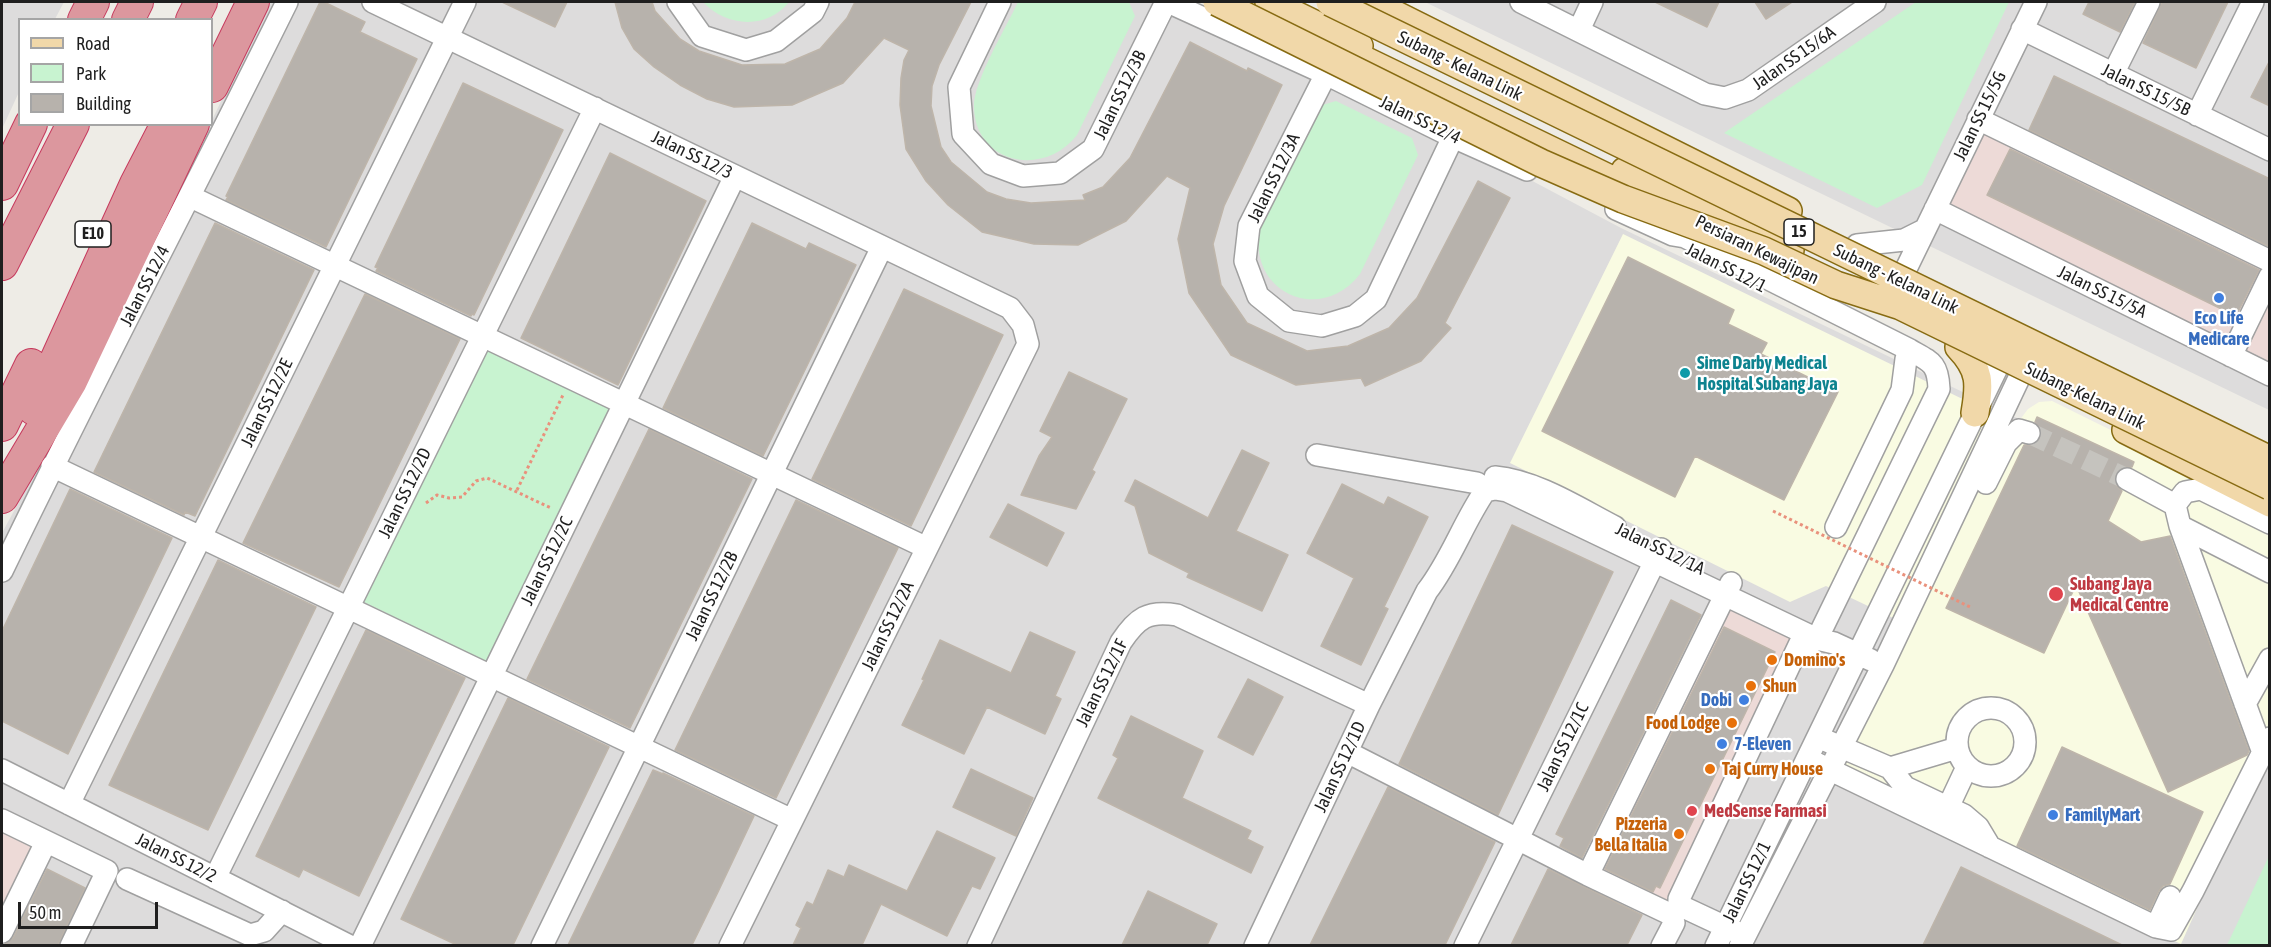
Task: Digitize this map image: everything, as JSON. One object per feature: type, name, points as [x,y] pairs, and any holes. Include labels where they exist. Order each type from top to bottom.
[{"type":"highway","points":[[85,18],[93,2]]},
{"type":"highway","points":[[129,18],[137,2]]},
{"type":"highway","points":[[193,18],[201,2]]},
{"type":"highway","points":[[213,36],[231,2]]},
{"type":"highway","points":[[213,84],[253,2]]},
{"type":"highway","points":[[2,184],[30,126]]},
{"type":"highway","points":[[2,264],[73,126]]},
{"type":"highway","name":"E10","points":[[2,425],[142,126]]},
{"type":"highway","points":[[2,477],[136,184],[166,126]]},
{"type":"highway","points":[[2,497],[71,381],[191,126]]},
{"type":"main road","points":[[1218,2],[1541,163],[1623,199],[1764,250],[1836,285],[1901,306]]},
{"type":"main road","name":"Persiaran Kewajipan","points":[[1243,2],[2009,371],[2270,503]]},
{"type":"main road","name":"Subang - Kelana Link","points":[[1269,2],[1717,214],[1901,306]]},
{"type":"main road","name":"Subang - Kelana Link","points":[[1330,2],[2270,460]]},
{"type":"main road","points":[[1370,2],[1906,269],[2033,336],[2270,451]]},
{"type":"main road","points":[[1811,222],[1842,246],[2016,331],[2033,336]]},
{"type":"main road","name":"Subang-Kelana Link","points":[[1901,306],[2270,486]]},
{"type":"main road","points":[[2009,371],[2028,347],[2033,336]]},
{"type":"main road","points":[[1959,347],[1971,359],[1978,373],[1979,390],[1975,413]]},
{"type":"street","name":"Jalan SS 12/4","points":[[2,571],[52,466],[191,196],[287,2]]},
{"type":"street","name":"Jalan SS 12/3","points":[[373,2],[1010,308]]},
{"type":"street","name":"Jalan SS 12/2E","points":[[69,804],[465,2]]},
{"type":"street","points":[[678,2],[702,36],[746,50],[776,41],[813,12],[818,2]]},
{"type":"street","name":"Jalan SS 12/3B","points":[[1000,2],[958,87],[963,135],[991,164],[1023,176],[1060,173],[1093,149],[1167,2]]},
{"type":"street","name":"Jalan SS 12/4","points":[[1167,2],[1326,74],[1453,137],[1673,235]]},
{"type":"street","name":"Jalan SS 15/6A","points":[[1521,2],[1706,94],[1725,98],[1748,90],[1875,2]]},
{"type":"street","points":[[1579,30],[1592,2]]},
{"type":"street","name":"Jalan SS 15/5G","points":[[1906,269],[2036,2]]},
{"type":"street","points":[[2113,74],[2149,2]]},
{"type":"street","points":[[2197,115],[2253,2]]},
{"type":"street","name":"Jalan SS 15/5B","points":[[2022,29],[2270,150]]},
{"type":"street","name":"Jalan SS 12/3A","points":[[1326,74],[1249,226],[1245,261],[1258,296],[1289,321],[1322,326],[1355,316],[1376,299],[1453,137]]},
{"type":"street","points":[[1420,121],[1433,93]]},
{"type":"street","name":"Jalan SS 12/2D","points":[[215,878],[595,108]]},
{"type":"street","points":[[1978,119],[2270,261]]},
{"type":"street","name":"Jalan SS 12/2C","points":[[360,945],[735,176]]},
{"type":"street","points":[[191,196],[927,548]]},
{"type":"street","name":"Jalan SS 15/5A","points":[[1935,209],[2270,375]]},
{"type":"street","points":[[1857,245],[1904,240],[1924,230]]},
{"type":"street","name":"Jalan SS 12/1","points":[[1673,235],[1685,237],[1908,355],[1928,361],[1938,372],[1939,389],[1818,633]]},
{"type":"street","name":"Jalan SS 12/2B","points":[[542,945],[882,247]]},
{"type":"street","points":[[2231,356],[2270,276]]},
{"type":"street","name":"Jalan SS 12/2A","points":[[730,945],[1028,344],[1023,325],[1010,308]]},
{"type":"street","points":[[1836,527],[1902,390],[1908,355]]},
{"type":"street","name":"Jalan SS 12/1","points":[[1720,936],[1975,413],[2009,371]]},
{"type":"street","name":"Jalan SS 12/1","points":[[1742,941],[1883,665],[1929,568],[2009,371]]},
{"type":"street","points":[[1929,568],[1941,574],[2006,443],[2019,430],[2029,433]]},
{"type":"street","name":"Jalan SS 12/1A","points":[[1317,455],[1507,491],[1658,555],[1883,665]]},
{"type":"street","points":[[52,466],[792,820]]},
{"type":"street","points":[[1819,737],[1890,768],[1905,787],[1990,848],[2156,927],[2171,930],[2193,891],[2266,744],[2246,704],[2180,525],[2175,505],[2127,479]]},
{"type":"street","name":"Jalan SS 12/1D","points":[[1255,945],[1369,705],[1427,591],[1431,569],[1468,495],[1481,487]]},
{"type":"street","points":[[2175,505],[2185,492],[2201,489],[2270,523]]},
{"type":"street","points":[[2180,525],[2270,572]]},
{"type":"street","name":"Jalan SS 12/1C","points":[[1465,945],[1658,555]]},
{"type":"street","points":[[1588,875],[1728,589]]},
{"type":"street","name":"Jalan SS 12/1F","points":[[978,945],[1121,642],[1132,626],[1145,616],[1161,612],[1176,615],[1369,705]]},
{"type":"street","points":[[1742,941],[1720,936],[1679,904],[1679,899],[1796,653],[1818,633]]},
{"type":"street","points":[[2246,704],[2270,659]]},
{"type":"street","points":[[1987,708],[2009,713],[2017,720],[2023,730],[2024,753],[2010,771],[1999,776],[1988,777],[1977,774],[1967,767],[1960,758],[1957,748],[1957,737],[1967,717],[1987,708]]},
{"type":"street","points":[[1890,768],[1957,748]]},
{"type":"street","points":[[1347,752],[1517,840],[1672,915],[1674,922],[1662,945]]},
{"type":"street","points":[[1807,759],[1944,815]]},
{"type":"street","points":[[1944,815],[1967,767]]},
{"type":"street","name":"Jalan SS 12/2","points":[[2,770],[350,945]]},
{"type":"street","points":[[2,822],[107,871],[71,945]]},
{"type":"street","points":[[2,932],[46,842]]},
{"type":"street","points":[[127,879],[250,935],[264,931],[282,911]]},
{"type":"street","points":[[2156,927],[2170,897]]},
{"type":"path","points":[[517,490],[566,389]]},
{"type":"path","points":[[426,503],[437,495],[449,498],[462,497],[476,481],[487,478],[517,490],[568,518]]},
{"type":"path","points":[[1773,511],[1970,607]]},
{"type":"shaded area","points":[[2,2],[64,2],[56,18],[18,18],[18,94],[2,129]]},
{"type":"shaded area","points":[[269,2],[1195,2],[1621,228],[2269,539],[2269,945],[2,945],[2,533],[89,373],[209,126],[213,126],[213,118]]},
{"type":"shaded area","points":[[1425,2],[2269,2],[2269,410],[1882,223]]},
{"type":"shaded area","points":[[1986,125],[2269,265],[2269,368],[1946,207]]},
{"type":"shaded area","name":"Subang Jaya Medical Centre","points":[[1623,234],[2016,425],[2028,409],[2039,402],[2052,401],[2224,486],[2216,507],[2269,536],[2269,742],[2257,775],[2181,944],[1835,784],[1910,626],[1826,586],[1790,602],[1510,463]]},
{"type":"shaded area","points":[[1730,596],[1805,635],[1671,910],[1594,873]]},
{"type":"shaded area","points":[[2,830],[35,847],[2,916]]},
{"type":"green space","points":[[703,2],[789,2],[770,17],[746,22],[723,16]]},
{"type":"green space","points":[[1018,2],[1129,2],[1135,16],[1077,135],[1063,148],[1047,157],[1030,160],[1014,158],[998,152],[986,141],[977,126],[974,107],[979,83]]},
{"type":"green space","points":[[1916,2],[2009,2],[1922,185],[1877,208],[1724,133]]},
{"type":"green space","points":[[1336,101],[1412,138],[1418,155],[1360,274],[1343,290],[1325,298],[1306,299],[1289,294],[1274,283],[1264,268],[1259,248],[1261,225],[1319,106]]},
{"type":"green space","points":[[489,347],[612,407],[487,662],[364,602]]},
{"type":"green space","points":[[2269,856],[2269,945],[2227,945]]},
{"type":"building","points":[[320,2],[365,22],[360,32],[417,59],[326,247],[226,200]]},
{"type":"building","points":[[502,2],[567,2],[555,27]]},
{"type":"building","points":[[615,2],[652,2],[655,11],[680,39],[699,51],[742,65],[785,64],[820,49],[847,18],[855,2],[971,2],[939,65],[932,86],[931,106],[941,147],[951,162],[987,192],[1006,199],[1031,203],[1085,200],[1083,195],[1103,187],[1130,158],[1190,42],[1247,71],[1248,68],[1282,85],[1224,206],[1213,244],[1221,285],[1247,323],[1307,351],[1348,346],[1389,328],[1417,298],[1478,181],[1510,198],[1445,323],[1451,328],[1421,361],[1365,386],[1361,378],[1296,385],[1231,355],[1189,293],[1178,239],[1190,188],[1167,176],[1126,221],[1078,245],[1034,244],[982,232],[948,205],[926,181],[906,149],[900,105],[901,78],[904,60],[909,50],[884,38],[843,83],[792,105],[734,107],[707,99],[680,85],[654,67],[634,49],[622,28]]},
{"type":"building","points":[[1655,2],[1719,2],[1707,27]]},
{"type":"building","points":[[1755,2],[1792,2],[1766,19]]},
{"type":"building","points":[[2089,2],[2135,2],[2120,32],[2083,14]]},
{"type":"building","points":[[2162,2],[2228,2],[2196,68],[2143,43]]},
{"type":"building","points":[[2270,60],[2270,106],[2251,97]]},
{"type":"building","points":[[2054,76],[2270,179],[2270,247],[2029,130]]},
{"type":"building","points":[[463,83],[563,130],[474,315],[471,316],[376,271],[378,268],[375,267]]},
{"type":"building","points":[[2010,149],[2259,270],[2236,316],[1987,195]]},
{"type":"building","points":[[610,153],[706,201],[618,385],[521,338]]},
{"type":"building","points":[[215,223],[314,270],[195,516],[185,512],[184,515],[94,472]]},
{"type":"building","points":[[752,223],[806,249],[809,243],[856,265],[763,456],[663,408]]},
{"type":"building","name":"Sime Darby Medical Hospital Subang Jaya","points":[[1628,257],[1734,310],[1728,324],[1767,343],[1761,354],[1838,392],[1784,500],[1695,456],[1675,497],[1542,431]]},
{"type":"building","points":[[904,289],[1003,335],[911,526],[812,479]]},
{"type":"building","points":[[365,294],[460,339],[339,587],[243,543]]},
{"type":"building","points":[[1069,372],[1127,399],[1092,470],[1095,472],[1076,509],[1021,495],[1039,456],[1052,437],[1040,431]]},
{"type":"building","points":[[2037,417],[2134,462],[2132,467],[2121,468],[2116,473],[2116,485],[2122,491],[2108,521],[2141,542],[2170,536],[2249,751],[2247,755],[2168,792],[2076,585],[2044,653],[1946,608],[2024,445],[2032,445],[2041,437],[2041,430],[2035,422]]},
{"type":"building","points":[[649,429],[752,479],[630,728],[527,679]]},
{"type":"building","points":[[1242,450],[1269,463],[1236,531],[1288,555],[1262,611],[1187,577],[1189,573],[1149,553],[1135,506],[1125,501],[1135,480],[1208,518]]},
{"type":"building","points":[[1342,484],[1384,505],[1388,497],[1428,517],[1384,607],[1388,609],[1361,665],[1321,646],[1354,578],[1307,553]]},
{"type":"building","points":[[70,489],[172,538],[68,754],[2,721],[2,631]]},
{"type":"building","points":[[796,500],[898,548],[776,798],[675,750]]},
{"type":"building","points":[[1008,504],[1064,533],[1047,566],[990,537]]},
{"type":"building","points":[[1512,525],[1613,572],[1498,815],[1399,764]]},
{"type":"building","points":[[218,560],[316,607],[208,830],[109,785]]},
{"type":"building","points":[[1671,600],[1701,615],[1582,858],[1560,846],[1564,838],[1556,834]]},
{"type":"building","points":[[1724,627],[1775,652],[1660,888],[1656,886],[1653,892],[1605,869]]},
{"type":"building","points":[[366,630],[465,678],[359,896],[303,869],[299,877],[256,856]]},
{"type":"building","points":[[1030,632],[1075,652],[1055,696],[1061,699],[1045,734],[987,707],[964,754],[902,725],[940,640],[1011,673]]},
{"type":"building","points":[[1248,679],[1283,697],[1253,755],[1218,737]]},
{"type":"building","points":[[508,698],[609,747],[513,945],[457,945],[401,919]]},
{"type":"building","points":[[1131,716],[1203,751],[1182,798],[1251,831],[1247,839],[1263,847],[1251,873],[1098,798],[1118,758],[1113,755]]},
{"type":"building","points":[[2062,747],[2203,812],[2170,884],[2163,886],[2159,891],[2150,910],[2017,846]]},
{"type":"building","points":[[971,769],[1033,798],[1016,836],[953,807]]},
{"type":"building","points":[[653,770],[754,816],[718,892],[692,945],[568,945]]},
{"type":"building","points":[[1388,787],[1495,842],[1445,945],[1310,945]]},
{"type":"building","points":[[937,831],[995,858],[980,889],[972,886],[947,936],[881,904],[862,945],[793,945],[801,928],[796,925],[807,902],[813,905],[828,870],[844,877],[849,865],[907,891]]},
{"type":"building","points":[[1961,867],[2122,945],[1923,945]]},
{"type":"building","points":[[47,869],[85,888],[58,945],[4,945],[13,938]]},
{"type":"building","points":[[1548,869],[1642,915],[1627,945],[1511,945]]},
{"type":"building","points":[[1148,891],[1217,924],[1207,945],[1122,945]]},
{"type":"tunnel","points":[[2029,433],[2127,479]]},
{"type":"place","name":"Eco Life Medicare","points":[[2219,298]]},
{"type":"place","name":"Sime Darby Medical Hospital Subang Jaya","points":[[1685,373]]},
{"type":"place","name":"Subang Jaya Medical Centre","points":[[2056,594]]},
{"type":"place","name":"Domino's","points":[[1772,660]]},
{"type":"place","name":"Shun","points":[[1751,686]]},
{"type":"place","name":"Dobi","points":[[1744,700]]},
{"type":"place","name":"Food Lodge","points":[[1732,723]]},
{"type":"place","name":"7-Eleven","points":[[1722,744]]},
{"type":"place","name":"Taj Curry House","points":[[1710,769]]},
{"type":"place","name":"MedSense Farmasi","points":[[1692,811]]},
{"type":"place","name":"FamilyMart","points":[[2053,815]]},
{"type":"place","name":"Pizzeria Bella Italia","points":[[1679,834]]}]
